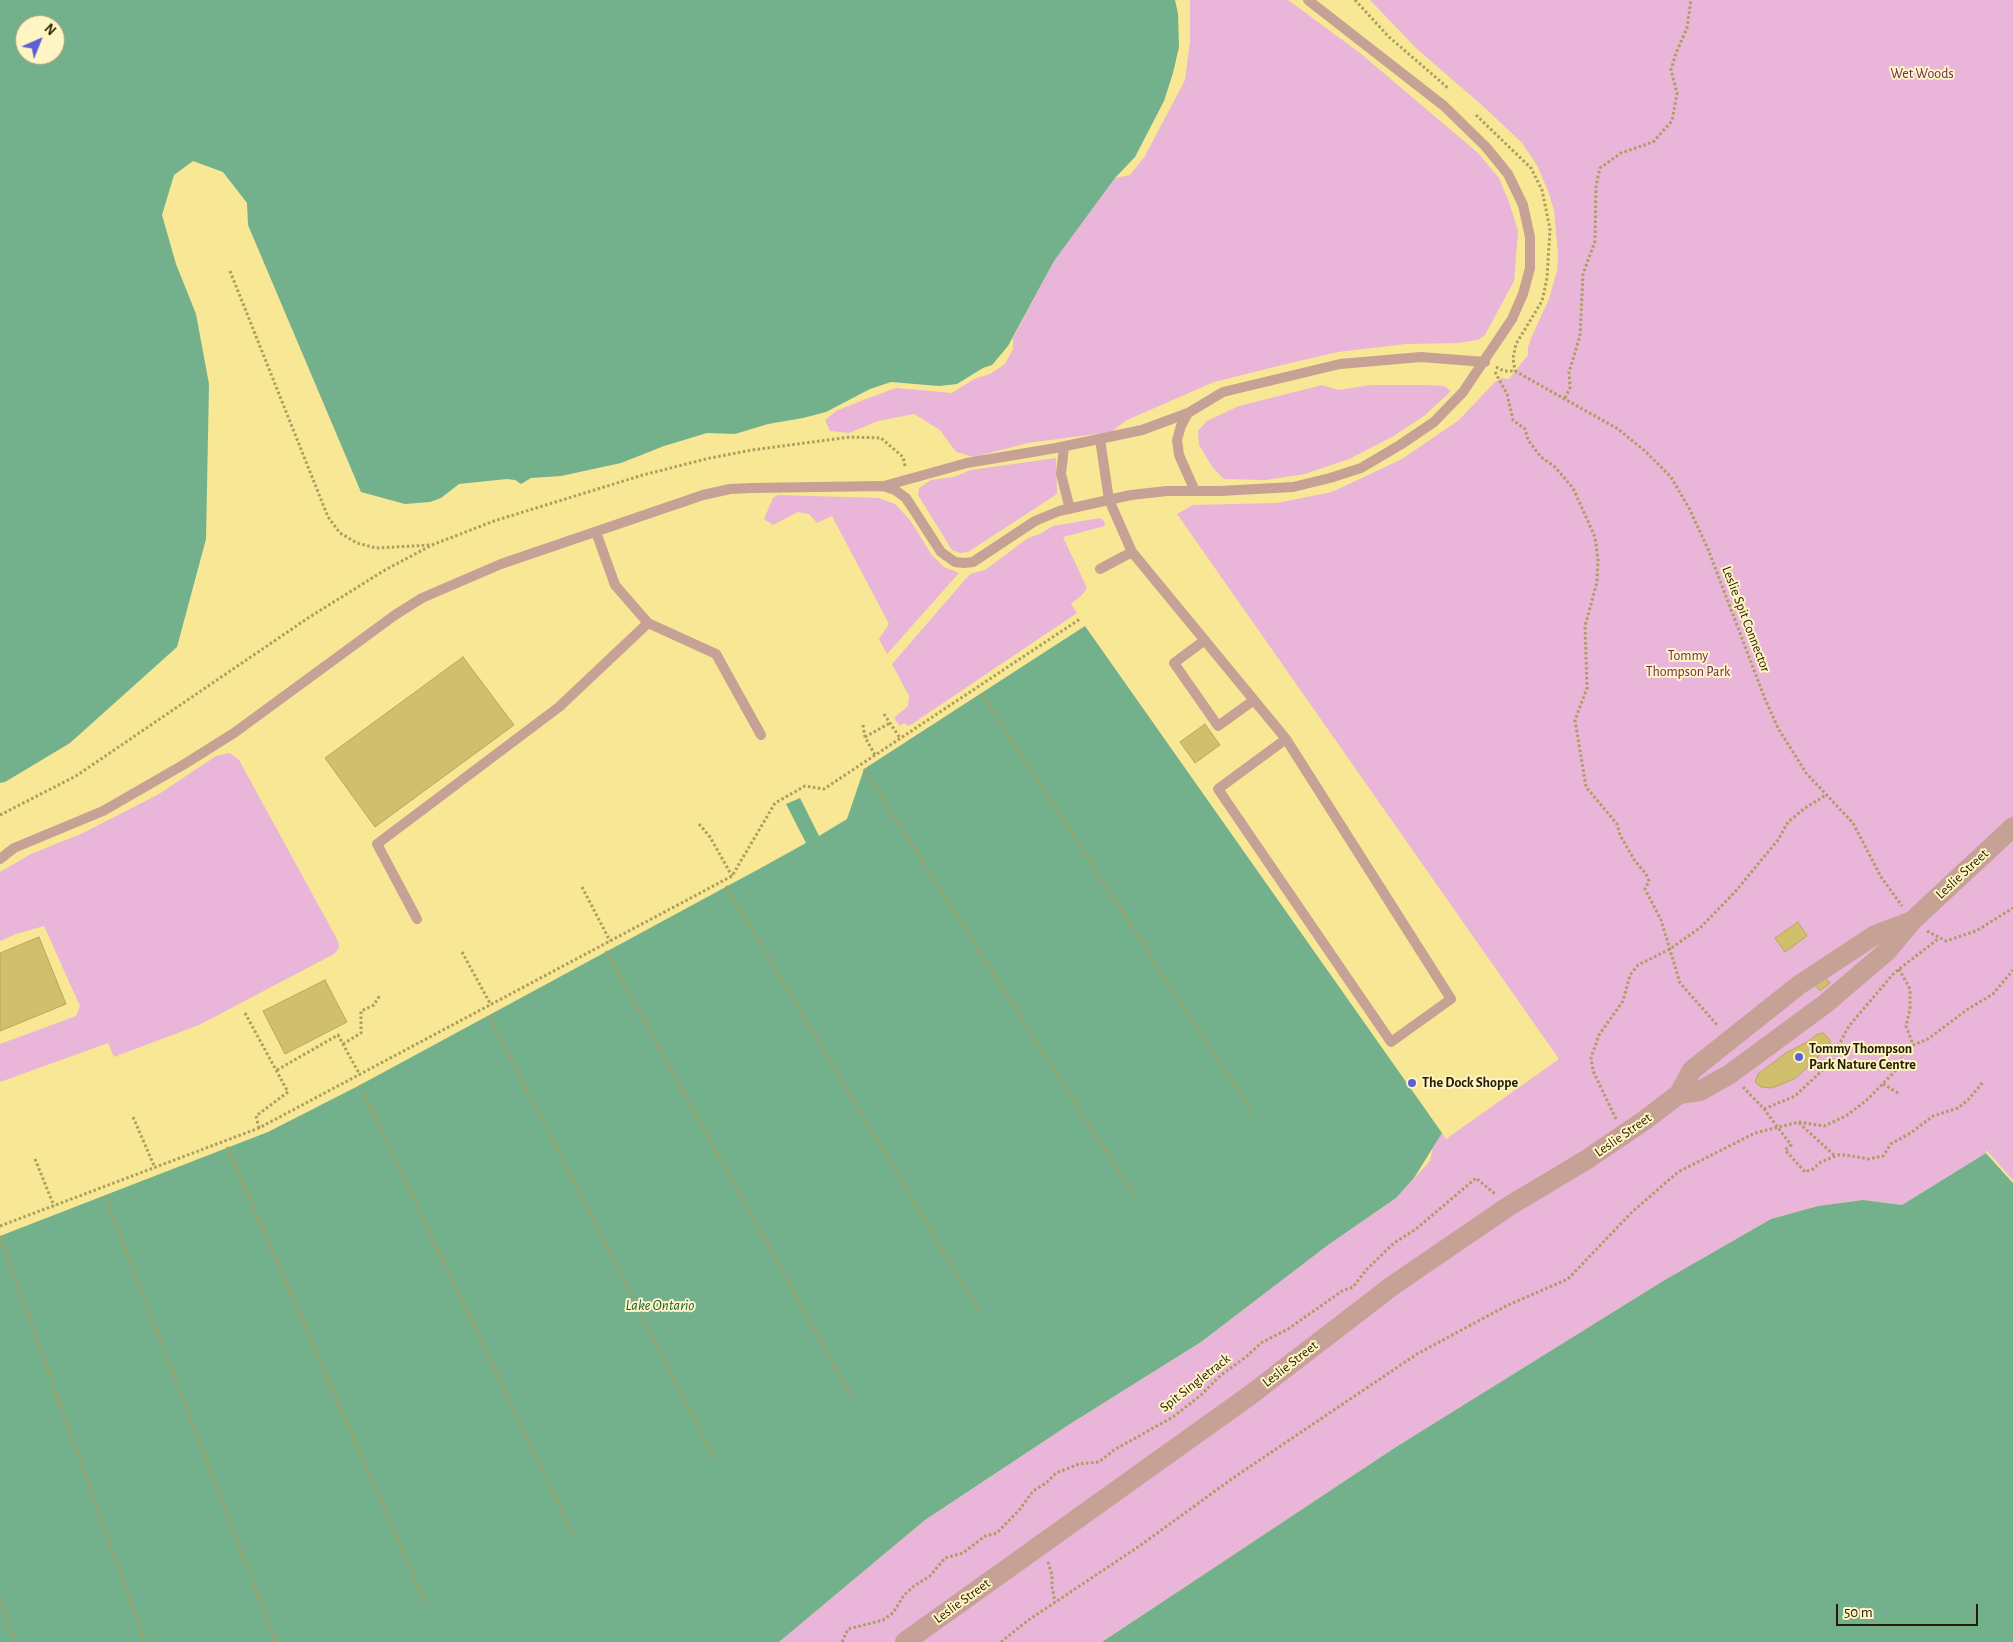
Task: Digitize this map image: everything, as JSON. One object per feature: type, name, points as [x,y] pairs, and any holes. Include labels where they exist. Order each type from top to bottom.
[{"type":"street","name":"Leslie Street","points":[[1679,1094],[1700,1092],[1730,1074],[1825,1004],[1886,952],[1912,921],[2013,827]]},
{"type":"street","name":"Leslie Street","points":[[905,1642],[1249,1396],[1392,1286],[1509,1206],[1624,1135],[1679,1094],[1692,1070],[1807,980],[1875,936],[1912,921]]},
{"type":"lane","points":[[883,486],[895,490],[906,498],[941,552],[955,562],[973,562],[1035,521],[1070,509],[1109,500],[1167,491],[1293,487],[1361,468],[1434,422],[1463,392],[1488,363],[1523,294],[1530,268],[1530,237],[1523,205],[1508,174],[1486,147],[1444,106],[1308,0]]},
{"type":"lane","points":[[0,859],[14,848],[103,811],[183,765],[234,733],[395,615],[422,598],[501,564],[704,495],[730,489],[883,486],[967,463],[1064,447],[1142,430],[1188,413],[1223,392],[1340,364],[1421,357],[1488,363]]},
{"type":"lane","points":[[1188,413],[1180,426],[1177,440],[1179,455],[1195,491]]},
{"type":"lane","points":[[1100,439],[1109,500],[1132,552],[1286,738],[1451,999],[1391,1042],[1218,789],[1286,738]]},
{"type":"lane","points":[[1064,447],[1061,474],[1070,509]]},
{"type":"lane","points":[[596,532],[615,585],[648,623],[716,654],[761,735]]},
{"type":"lane","points":[[1100,569],[1132,552]]},
{"type":"lane","points":[[417,919],[377,844],[559,707],[648,623]]},
{"type":"lane","points":[[1205,640],[1174,663],[1218,726],[1254,700]]},
{"type":"path","points":[[1565,398],[1570,388],[1569,372],[1580,336],[1583,274],[1595,241],[1596,186],[1600,168],[1621,153],[1653,142],[1672,121],[1677,93],[1671,70],[1676,52],[1687,28],[1691,0]]},
{"type":"path","points":[[230,271],[328,517],[340,533],[357,543],[376,548],[432,545]]},
{"type":"path","points":[[1488,363],[1507,394],[1513,420],[1525,428],[1528,440],[1541,457],[1555,467],[1573,488],[1595,537],[1598,560],[1597,582],[1585,626],[1587,688],[1575,720],[1586,786],[1617,824],[1620,835],[1635,861],[1646,874],[1648,881],[1645,889],[1661,920],[1680,983],[1730,1040]]},
{"type":"path","name":"Leslie Spit Connector","points":[[1515,371],[1618,429],[1645,451],[1671,477],[1689,508],[1708,548],[1772,714],[1806,773],[1853,822],[1868,848],[1881,877],[1912,921]]},
{"type":"path","points":[[0,1226],[259,1128],[732,876],[775,803],[805,786],[824,789],[1080,619]]},
{"type":"path","points":[[982,694],[1252,1113]]},
{"type":"path","points":[[884,714],[900,738]]},
{"type":"path","points":[[865,736],[890,723]]},
{"type":"path","points":[[863,725],[865,736],[875,755]]},
{"type":"path","points":[[864,769],[1136,1197]]},
{"type":"path","points":[[1624,1135],[1593,1071],[1591,1058],[1599,1036],[1622,1000],[1630,975],[1638,965],[1670,949],[1701,927],[1735,892],[1778,840],[1788,822],[1805,808],[1826,796]]},
{"type":"path","points":[[699,824],[710,837],[732,876]]},
{"type":"path","points":[[726,886],[979,1311]]},
{"type":"path","points":[[582,887],[610,941]]},
{"type":"path","points":[[1912,921],[1938,939],[1946,941],[1976,931],[2013,908]]},
{"type":"path","points":[[1764,1109],[1795,1096],[1828,1066],[1849,1026],[1899,969],[1938,939]]},
{"type":"path","points":[[606,951],[852,1398]]},
{"type":"path","points":[[462,952],[491,1005]]},
{"type":"path","points":[[1899,969],[1910,989],[1910,1009],[1906,1026],[1913,1044]]},
{"type":"path","points":[[1001,1642],[1055,1602],[1138,1547],[1226,1483],[1417,1354],[1508,1305],[1568,1279],[1636,1208],[1678,1172],[1755,1133],[1799,1122],[1824,1126],[1846,1116],[1901,1066],[1900,1062],[1906,1048],[1928,1039],[1968,1009],[1992,994],[2013,970]]},
{"type":"path","points":[[343,1044],[362,1033],[361,1011],[374,1005],[380,995]]},
{"type":"path","points":[[245,1013],[288,1092],[256,1116],[259,1128]]},
{"type":"path","points":[[488,1016],[715,1459]]},
{"type":"path","points":[[276,1070],[338,1035],[360,1075]]},
{"type":"path","points":[[1730,1074],[1764,1109],[1791,1145],[1785,1150],[1805,1172],[1814,1169],[1821,1162],[1836,1156],[1846,1155],[1869,1159],[1883,1156],[1890,1144],[1912,1132],[1933,1116],[1958,1108],[1968,1100],[1984,1081]]},
{"type":"path","points":[[1883,1084],[1898,1093]]},
{"type":"path","points":[[360,1085],[573,1535]]},
{"type":"path","points":[[133,1117],[155,1168]]},
{"type":"path","points":[[1799,1122],[1836,1156]]},
{"type":"path","points":[[227,1147],[426,1604]]},
{"type":"path","points":[[35,1159],[54,1206]]},
{"type":"path","name":"Spit Singletrack","points":[[842,1642],[848,1629],[883,1620],[893,1613],[904,1595],[930,1576],[945,1558],[963,1553],[985,1536],[997,1533],[1008,1519],[1020,1509],[1033,1491],[1046,1483],[1056,1473],[1079,1464],[1099,1462],[1114,1450],[1173,1417],[1261,1343],[1288,1328],[1342,1290],[1353,1287],[1367,1269],[1394,1243],[1416,1229],[1476,1178],[1509,1206]]},
{"type":"path","points":[[105,1196],[276,1642]]},
{"type":"path","points":[[0,1236],[145,1642]]},
{"type":"path","points":[[1040,1546],[1052,1570],[1052,1587],[1055,1602]]},
{"type":"path","points":[[0,1598],[15,1642]]},
{"type":"green space","points":[[1190,0],[1288,0],[1360,53],[1478,153],[1499,178],[1518,231],[1514,281],[1485,335],[1478,340],[1458,343],[1406,344],[1338,352],[1282,365],[1214,382],[1127,420],[1111,432],[1028,443],[974,457],[956,452],[940,430],[914,414],[878,421],[849,433],[830,431],[825,420],[836,411],[866,399],[896,388],[952,393],[974,379],[990,374],[1005,364],[1013,349],[1013,338],[1054,261],[1115,178],[1130,175],[1145,156],[1185,80],[1190,41]]},
{"type":"green space","name":"Tommy Thompson Park","points":[[1370,0],[2013,0],[2013,1183],[1986,1153],[1902,1205],[1863,1200],[1818,1206],[1771,1219],[1663,1281],[1396,1447],[1102,1642],[779,1642],[925,1520],[1070,1424],[1201,1342],[1328,1245],[1396,1198],[1430,1161],[1433,1147],[1442,1133],[1446,1139],[1559,1059],[1177,514],[1193,505],[1277,503],[1332,492],[1402,459],[1459,420],[1495,382],[1502,378],[1509,379],[1528,355],[1528,347],[1532,336],[1549,299],[1557,271],[1558,254],[1554,210],[1537,165],[1522,143],[1417,49]]},
{"type":"green space","points":[[1322,385],[1338,390],[1371,385],[1429,385],[1444,386],[1451,391],[1424,416],[1392,437],[1349,459],[1305,474],[1266,480],[1224,479],[1213,468],[1199,445],[1198,431],[1207,421],[1239,406]]},
{"type":"green space","points":[[1056,458],[1057,494],[968,552],[960,553],[952,550],[918,495],[919,488],[931,480],[954,477],[971,470]]},
{"type":"green space","points":[[778,495],[879,498],[895,504],[910,520],[931,554],[944,567],[959,573],[887,654],[879,639],[889,624],[832,516],[817,523],[809,514],[798,512],[773,525],[764,519],[773,498]]},
{"type":"green space","points":[[1100,518],[1104,521],[1105,526],[1063,537],[1087,588],[1071,604],[1077,613],[909,726],[904,723],[900,726],[894,718],[908,706],[909,696],[892,664],[970,574],[985,570],[1028,538],[1040,534],[1053,526]]},
{"type":"green space","points":[[230,753],[239,760],[338,941],[339,948],[334,954],[199,1025],[114,1057],[108,1043],[0,1082],[0,1044],[76,1016],[80,1006],[44,926],[0,941],[0,872],[31,854],[83,833],[159,794],[216,756]]},
{"type":"water","points":[[0,0],[1175,0],[1178,14],[1179,47],[1164,101],[1135,157],[1115,178],[1054,261],[1008,346],[992,365],[983,368],[957,384],[939,386],[891,382],[870,389],[826,412],[768,424],[735,434],[707,433],[664,446],[621,463],[561,476],[531,478],[521,484],[515,480],[507,479],[459,484],[441,498],[430,502],[405,504],[361,492],[248,225],[247,203],[223,172],[193,161],[174,175],[162,215],[176,264],[196,314],[209,384],[206,539],[177,647],[70,743],[5,782],[0,783]]},
{"type":"water","name":"Lake Ontario","points":[[1085,626],[1442,1133],[1414,1178],[1396,1198],[1328,1245],[1201,1342],[1070,1424],[925,1520],[779,1642],[0,1642],[0,1236],[268,1132],[360,1085],[759,869],[806,843],[786,804],[800,798],[819,836],[847,819],[864,769]]},
{"type":"water","points":[[1986,1153],[2013,1183],[2013,1642],[1102,1642],[1396,1447],[1663,1281],[1771,1219],[1818,1206],[1863,1200],[1902,1205]]},
{"type":"pier","points":[[1986,1150],[2013,1180],[2013,1183],[1986,1153]]},
{"type":"building","points":[[463,657],[514,725],[375,827],[325,758]]},
{"type":"building","points":[[1205,724],[1220,745],[1195,763],[1180,742]]},
{"type":"building","points":[[1798,922],[1807,936],[1785,952],[1775,938]]},
{"type":"building","points":[[39,937],[66,1004],[0,1031],[0,953]]},
{"type":"building","points":[[1825,977],[1830,983],[1820,991],[1815,985]]},
{"type":"building","points":[[325,980],[347,1022],[285,1054],[263,1011]]},
{"type":"building","name":"Tommy Thompson Park Nature Centre","points":[[1823,1033],[1830,1040],[1830,1045],[1796,1078],[1772,1088],[1761,1087],[1755,1082],[1758,1074],[1786,1053]]},
{"type":"place","name":"Tommy Thompson Park Nature Centre","points":[[1799,1057]]},
{"type":"place","name":"The Dock Shoppe","points":[[1412,1083]]},
{"type":"park label","name":"Wet Woods","points":[[1922,74]]}]
